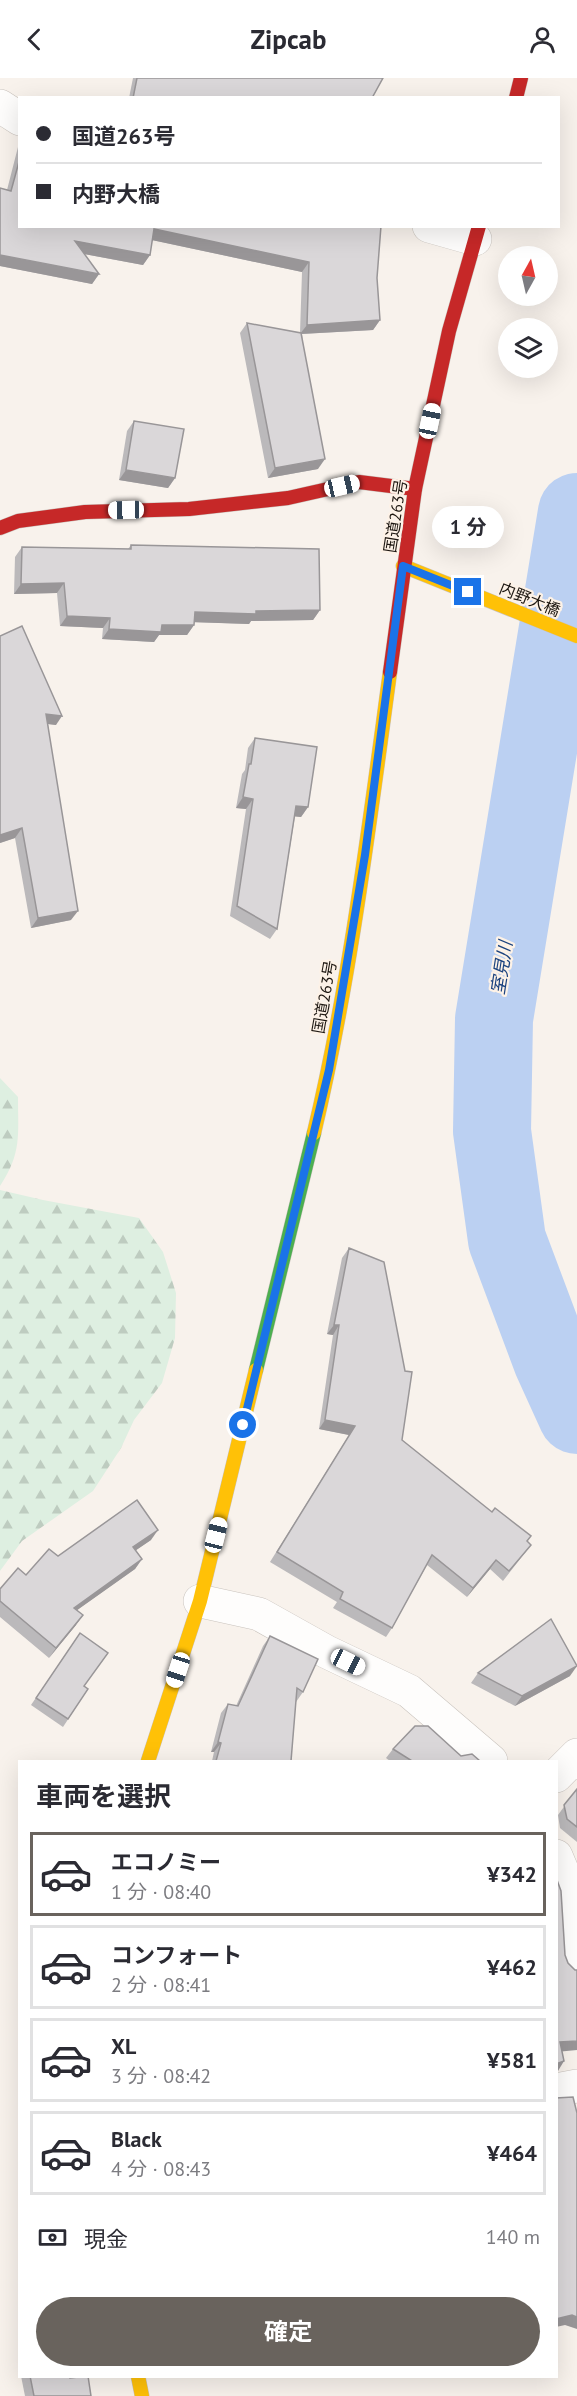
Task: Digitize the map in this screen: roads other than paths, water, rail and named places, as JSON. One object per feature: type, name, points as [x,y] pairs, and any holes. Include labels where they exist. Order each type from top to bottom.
[{"type":"main road","points":[[516,96],[521,78]]},
{"type":"main road","name":"国道263号","points":[[148,1760],[200,1601],[329,1070],[365,855],[415,489],[450,331],[477,233]]},
{"type":"main road","points":[[0,528],[18,521],[85,512],[189,509],[288,498],[359,482],[415,489]]},
{"type":"main road","name":"内野大橋","points":[[403,566],[577,636]]},
{"type":"main road","points":[[138,2378],[142,2396]]},
{"type":"street","points":[[0,106],[18,118]]},
{"type":"street","points":[[443,228],[477,233]]},
{"type":"street","points":[[200,1601],[260,1614],[327,1652],[409,1691],[490,1760]]},
{"type":"street","points":[[558,1774],[577,1755]]},
{"type":"street","points":[[558,1861],[573,1896],[577,1963]]},
{"type":"street","points":[[558,2090],[577,2086]]},
{"type":"waterway","name":"室見川","points":[[577,512],[494,1019],[492,1131],[507,1240],[552,1360],[577,1415]]}]
